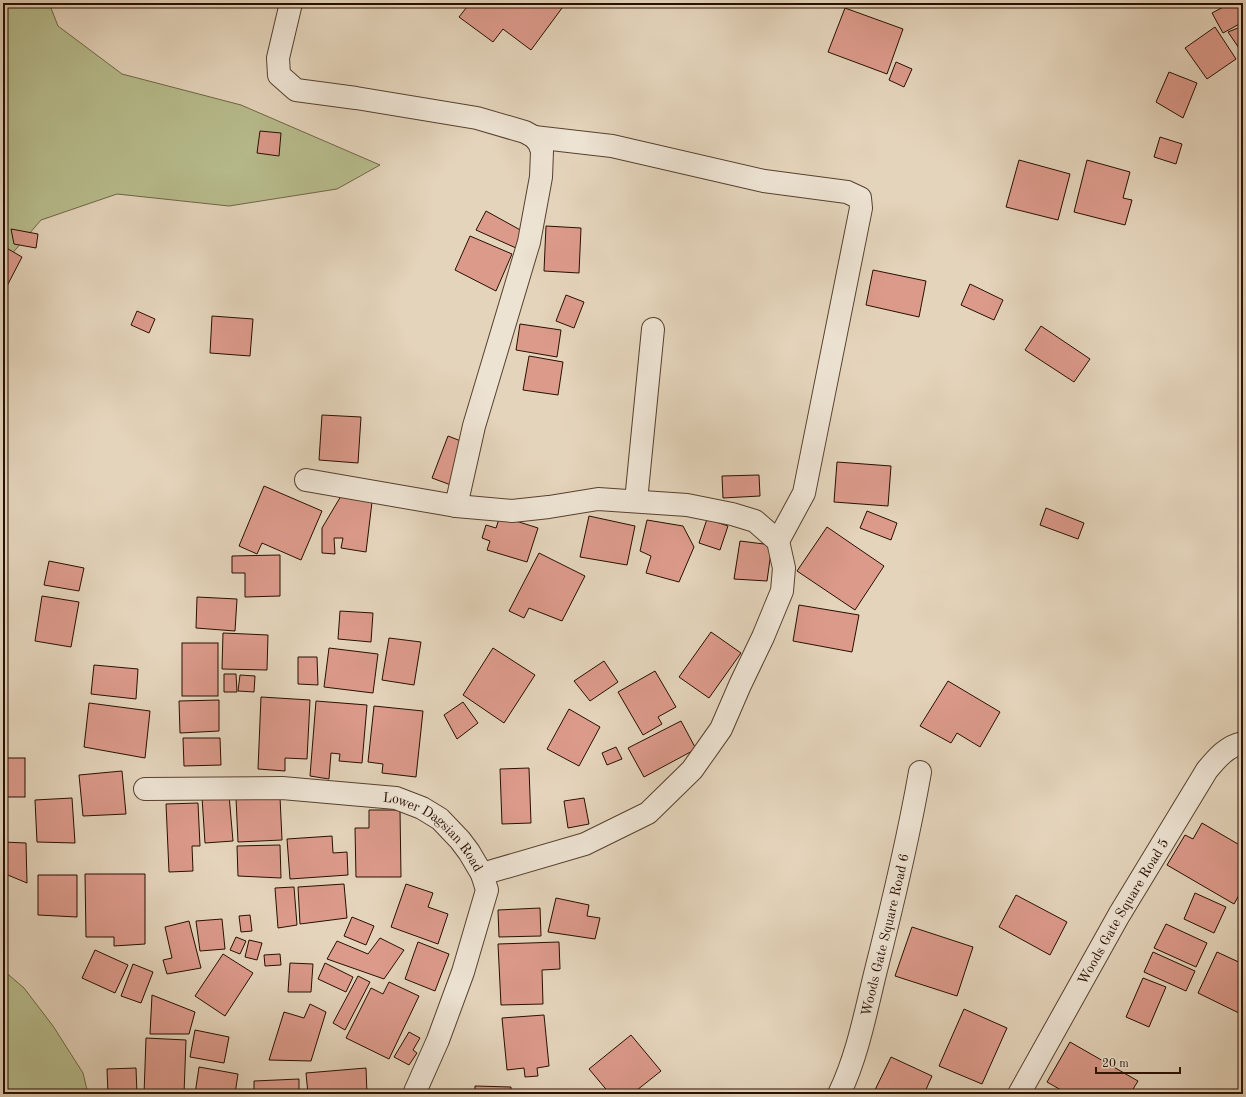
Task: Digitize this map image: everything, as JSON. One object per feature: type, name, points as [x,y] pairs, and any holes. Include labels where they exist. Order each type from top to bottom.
[{"type":"street","points":[[291,3],[278,58],[279,75],[296,90],[356,98],[476,118],[525,132],[534,137],[539,143],[542,151],[542,177],[529,242],[474,426],[456,506]]},
{"type":"street","points":[[534,137],[612,146],[764,182],[847,192],[860,198],[861,208],[804,493],[778,541]]},
{"type":"street","points":[[636,501],[654,329]]},
{"type":"street","points":[[306,480],[456,506],[512,511],[598,499],[687,505],[732,514],[755,521],[778,541],[784,568],[782,591],[722,729],[692,770],[648,813],[592,841],[482,874]]},
{"type":"street","name":"Woods Gate Square Road 5","points":[[1019,1094],[1119,916],[1207,770],[1222,754],[1237,744],[1243,743]]},
{"type":"street","name":"Woods Gate Square Road 6","points":[[839,1094],[856,1050],[910,829],[920,772]]},
{"type":"street","name":"Lower Dagsian Road","points":[[145,789],[282,788],[396,798],[422,808],[440,819],[460,840],[482,874],[487,890],[463,972],[438,1040],[414,1094]]},
{"type":"green space","points":[[3,3],[49,3],[58,26],[122,74],[241,105],[380,165],[337,189],[229,206],[117,194],[41,220],[10,256],[3,267]]},
{"type":"green space","points":[[3,970],[24,988],[53,1026],[83,1073],[88,1094],[3,1094]]},
{"type":"building","points":[[470,3],[565,4],[531,50],[503,29],[493,42],[459,17]]},
{"type":"building","points":[[1231,3],[1243,3],[1243,22],[1223,33],[1212,13]]},
{"type":"building","points":[[845,8],[903,29],[887,74],[828,52]]},
{"type":"building","points":[[1243,26],[1243,54],[1228,32]]},
{"type":"building","points":[[1215,27],[1236,59],[1207,79],[1185,48]]},
{"type":"building","points":[[896,62],[912,69],[904,87],[889,80]]},
{"type":"building","points":[[1169,72],[1197,83],[1183,118],[1156,102]]},
{"type":"building","points":[[260,131],[281,133],[279,156],[257,153]]},
{"type":"building","points":[[1160,137],[1182,144],[1176,164],[1154,157]]},
{"type":"building","points":[[1019,160],[1070,174],[1058,220],[1006,207]]},
{"type":"building","points":[[1087,160],[1130,172],[1123,198],[1132,200],[1125,225],[1074,212]]},
{"type":"building","points":[[486,211],[524,232],[516,248],[476,230]]},
{"type":"building","points":[[546,226],[581,228],[579,273],[544,271]]},
{"type":"building","points":[[11,229],[38,234],[36,248],[14,244]]},
{"type":"building","points":[[470,236],[512,254],[496,291],[455,270]]},
{"type":"building","points":[[3,246],[22,257],[7,286],[3,284]]},
{"type":"building","points":[[873,270],[926,281],[919,317],[866,305]]},
{"type":"building","points":[[970,284],[1003,300],[994,320],[961,305]]},
{"type":"building","points":[[566,295],[584,302],[574,328],[556,321]]},
{"type":"building","points":[[137,311],[155,319],[149,333],[131,325]]},
{"type":"building","points":[[212,316],[253,319],[250,356],[210,353]]},
{"type":"building","points":[[520,324],[561,330],[557,357],[516,350]]},
{"type":"building","points":[[1041,326],[1090,359],[1074,382],[1025,350]]},
{"type":"building","points":[[529,356],[563,362],[558,395],[523,390]]},
{"type":"building","points":[[322,415],[361,417],[358,463],[319,460]]},
{"type":"building","points":[[448,436],[466,443],[451,485],[432,478]]},
{"type":"building","points":[[837,462],[891,466],[888,506],[834,502]]},
{"type":"building","points":[[759,475],[760,496],[723,498],[722,476]]},
{"type":"building","points":[[264,486],[322,511],[301,560],[262,543],[257,554],[239,546]]},
{"type":"building","points":[[341,496],[372,502],[366,552],[341,548],[343,538],[334,538],[335,554],[322,553],[322,528]]},
{"type":"building","points":[[1046,508],[1084,523],[1078,539],[1040,525]]},
{"type":"building","points":[[867,511],[897,523],[891,540],[860,528]]},
{"type":"building","points":[[500,516],[538,528],[527,562],[487,550],[490,541],[482,538],[486,525],[496,528]]},
{"type":"building","points":[[589,516],[635,526],[627,565],[580,557]]},
{"type":"building","points":[[707,519],[728,526],[720,550],[699,543]]},
{"type":"building","points":[[647,520],[683,526],[694,547],[679,582],[646,573],[651,556],[640,551]]},
{"type":"building","points":[[827,527],[884,566],[855,610],[797,571]]},
{"type":"building","points":[[740,541],[772,545],[767,581],[734,579]]},
{"type":"building","points":[[539,553],[585,576],[562,621],[529,608],[524,618],[509,611]]},
{"type":"building","points":[[280,555],[280,596],[245,597],[245,573],[232,573],[232,556]]},
{"type":"building","points":[[49,561],[84,568],[79,591],[44,585]]},
{"type":"building","points":[[42,596],[79,602],[71,647],[35,641]]},
{"type":"building","points":[[197,597],[237,599],[235,631],[196,628]]},
{"type":"building","points":[[799,605],[859,615],[852,652],[793,641]]},
{"type":"building","points":[[340,611],[373,613],[371,642],[338,639]]},
{"type":"building","points":[[711,632],[741,653],[709,698],[679,677]]},
{"type":"building","points":[[223,633],[268,635],[267,670],[222,669]]},
{"type":"building","points":[[389,638],[421,642],[414,685],[382,680]]},
{"type":"building","points":[[182,643],[218,643],[218,696],[182,696]]},
{"type":"building","points":[[329,648],[378,654],[373,693],[324,687]]},
{"type":"building","points":[[493,648],[535,675],[504,723],[463,695]]},
{"type":"building","points":[[298,657],[317,657],[318,685],[298,684]]},
{"type":"building","points":[[604,661],[618,682],[590,701],[574,681]]},
{"type":"building","points":[[94,665],[138,669],[136,699],[91,694]]},
{"type":"building","points":[[655,671],[676,707],[658,717],[662,724],[643,735],[618,692]]},
{"type":"building","points":[[224,674],[236,674],[237,692],[224,692]]},
{"type":"building","points":[[240,675],[255,676],[254,692],[238,691]]},
{"type":"building","points":[[948,681],[1000,712],[980,747],[957,733],[951,743],[920,726]]},
{"type":"building","points":[[261,697],[310,700],[307,759],[285,758],[285,771],[258,769]]},
{"type":"building","points":[[219,700],[219,731],[180,733],[179,701]]},
{"type":"building","points":[[316,701],[367,705],[362,763],[339,761],[340,754],[331,753],[329,779],[310,776]]},
{"type":"building","points":[[463,702],[478,723],[457,739],[444,715]]},
{"type":"building","points":[[89,703],[150,711],[145,758],[84,747]]},
{"type":"building","points":[[374,706],[423,711],[416,777],[382,773],[383,764],[368,762]]},
{"type":"building","points":[[569,709],[600,727],[579,766],[547,749]]},
{"type":"building","points":[[681,721],[696,749],[644,777],[628,748]]},
{"type":"building","points":[[183,738],[220,738],[221,765],[184,766]]},
{"type":"building","points":[[616,747],[622,759],[607,765],[602,753]]},
{"type":"building","points":[[3,758],[25,758],[25,797],[3,797]]},
{"type":"building","points":[[529,768],[531,823],[502,824],[500,769]]},
{"type":"building","points":[[122,771],[126,814],[83,816],[79,775]]},
{"type":"building","points":[[229,795],[233,841],[205,843],[202,797]]},
{"type":"building","points":[[280,797],[282,840],[238,842],[236,798]]},
{"type":"building","points":[[72,798],[75,843],[37,842],[35,800]]},
{"type":"building","points":[[584,798],[589,824],[568,828],[564,801]]},
{"type":"building","points":[[198,803],[200,846],[192,846],[193,871],[169,872],[166,804]]},
{"type":"building","points":[[369,810],[400,810],[401,877],[356,877],[355,828],[369,828]]},
{"type":"building","points":[[1202,823],[1243,847],[1243,888],[1234,904],[1167,865],[1185,835],[1193,839]]},
{"type":"building","points":[[332,836],[333,853],[347,852],[348,875],[290,879],[287,839]]},
{"type":"building","points":[[3,842],[26,843],[27,883],[3,873]]},
{"type":"building","points":[[280,845],[281,878],[238,876],[237,846]]},
{"type":"building","points":[[85,874],[145,874],[145,944],[114,946],[114,937],[86,937]]},
{"type":"building","points":[[38,875],[77,875],[77,917],[38,915]]},
{"type":"building","points":[[344,884],[347,918],[300,924],[298,887]]},
{"type":"building","points":[[406,884],[433,893],[428,907],[448,914],[438,944],[391,927]]},
{"type":"building","points":[[294,887],[297,925],[278,928],[275,888]]},
{"type":"building","points":[[1195,893],[1226,907],[1214,933],[1184,919]]},
{"type":"building","points":[[1016,895],[1067,922],[1050,955],[999,927]]},
{"type":"building","points":[[556,898],[589,905],[587,916],[600,918],[595,939],[548,932]]},
{"type":"building","points":[[540,908],[541,936],[499,937],[498,910]]},
{"type":"building","points":[[250,915],[252,931],[241,932],[239,916]]},
{"type":"building","points":[[352,917],[374,926],[366,945],[344,936]]},
{"type":"building","points":[[222,919],[225,949],[200,951],[196,921]]},
{"type":"building","points":[[189,921],[201,968],[167,974],[163,960],[172,958],[165,927]]},
{"type":"building","points":[[1166,924],[1207,943],[1196,967],[1154,948]]},
{"type":"building","points":[[912,927],[973,947],[957,996],[895,976]]},
{"type":"building","points":[[236,937],[246,941],[240,954],[230,950]]},
{"type":"building","points":[[380,938],[404,950],[384,979],[327,959],[337,941],[368,954]]},
{"type":"building","points":[[249,940],[262,943],[257,960],[245,957]]},
{"type":"building","points":[[418,942],[449,954],[435,991],[405,979]]},
{"type":"building","points":[[559,942],[560,969],[542,970],[543,1004],[501,1005],[498,944]]},
{"type":"building","points":[[95,950],[128,965],[115,993],[82,978]]},
{"type":"building","points":[[1153,952],[1195,971],[1186,991],[1144,972]]},
{"type":"building","points":[[1217,952],[1243,964],[1243,1015],[1198,993]]},
{"type":"building","points":[[223,954],[253,973],[225,1016],[195,996]]},
{"type":"building","points":[[280,954],[281,965],[265,966],[264,955]]},
{"type":"building","points":[[290,963],[313,964],[311,992],[288,992]]},
{"type":"building","points":[[325,963],[353,977],[346,992],[318,979]]},
{"type":"building","points":[[133,964],[153,972],[141,1003],[121,996]]},
{"type":"building","points":[[358,976],[370,982],[345,1030],[333,1023]]},
{"type":"building","points":[[1143,978],[1166,987],[1149,1027],[1126,1017]]},
{"type":"building","points":[[389,982],[419,996],[389,1059],[346,1038],[371,988],[383,994]]},
{"type":"building","points":[[152,995],[195,1012],[189,1034],[150,1034]]},
{"type":"building","points":[[310,1004],[326,1012],[311,1061],[269,1060],[284,1012],[304,1018]]},
{"type":"building","points":[[964,1009],[1007,1028],[982,1084],[939,1066]]},
{"type":"building","points":[[544,1015],[549,1066],[537,1068],[538,1076],[525,1077],[524,1068],[507,1070],[502,1018]]},
{"type":"building","points":[[195,1030],[229,1037],[224,1063],[190,1057]]},
{"type":"building","points":[[409,1032],[420,1038],[413,1050],[417,1053],[409,1065],[394,1057]]},
{"type":"building","points":[[631,1035],[661,1071],[632,1094],[610,1094],[589,1069]]},
{"type":"building","points":[[146,1038],[186,1040],[184,1094],[144,1094]]},
{"type":"building","points":[[1070,1042],[1138,1081],[1130,1094],[1068,1094],[1047,1082]]},
{"type":"building","points":[[891,1057],[932,1076],[924,1094],[873,1094]]},
{"type":"building","points":[[199,1067],[238,1074],[235,1094],[195,1094]]},
{"type":"building","points":[[136,1068],[137,1094],[108,1094],[107,1069]]},
{"type":"building","points":[[366,1068],[367,1094],[308,1094],[306,1073]]},
{"type":"building","points":[[299,1079],[299,1094],[254,1094],[254,1081]]},
{"type":"building","points":[[475,1086],[511,1087],[511,1094],[475,1094]]}]
